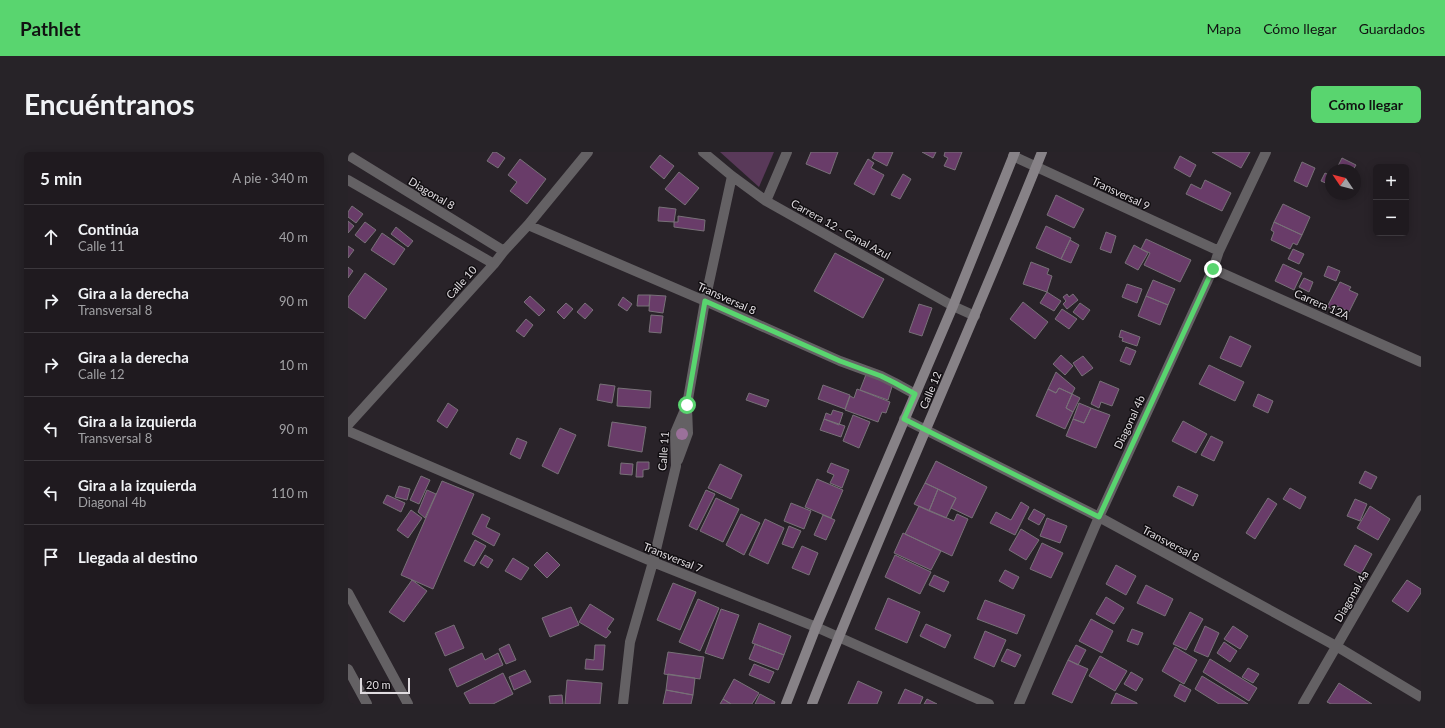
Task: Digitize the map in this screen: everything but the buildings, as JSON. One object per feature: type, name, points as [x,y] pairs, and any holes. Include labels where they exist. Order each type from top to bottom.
[{"type":"street","name":"Calle 10","points":[[348,425],[494,264],[588,152]]},
{"type":"street","name":"Carrera 12 - Canal Azul","points":[[703,152],[766,201],[953,306],[975,316]]},
{"type":"street","points":[[766,201],[787,152]]},
{"type":"street","name":"Calle 12","points":[[812,704],[838,637],[975,316],[1042,152]]},
{"type":"street","name":"Diagonal 4b","points":[[1019,704],[1099,517],[1213,269],[1219,251],[1266,152]]},
{"type":"street","name":"Calle 12","points":[[786,704],[816,627],[953,306],[1014,154]]},
{"type":"street","name":"Transversal 9","points":[[1014,154],[1036,166],[1219,251]]},
{"type":"street","name":"Diagonal 8","points":[[348,156],[504,251]]},
{"type":"street","points":[[705,301],[732,176]]},
{"type":"street","points":[[348,180],[494,264]]},
{"type":"street","name":"Transversal 8","points":[[528,225],[840,361],[888,379],[915,394]]},
{"type":"street","name":"Carrera 12A","points":[[1213,269],[1421,362]]},
{"type":"street","name":"Calle 11","points":[[623,704],[630,642],[653,562],[676,466],[688,433],[687,405],[705,301]]},
{"type":"street","name":"Transversal 8","points":[[904,419],[1099,517],[1336,646],[1421,697]]},
{"type":"street","name":"Transversal 7","points":[[348,431],[653,562],[816,627],[989,704]]},
{"type":"street","name":"Diagonal 4a","points":[[1303,704],[1421,500]]},
{"type":"street","points":[[348,593],[408,704]]},
{"type":"street","points":[[348,669],[366,704]]},
{"type":"shaded area","points":[[720,152],[774,152],[759,187]]},
{"type":"route","points":[[687,405],[705,301],[840,361],[881,376],[895,383],[915,394],[904,419],[1099,517],[1213,269]]}]
